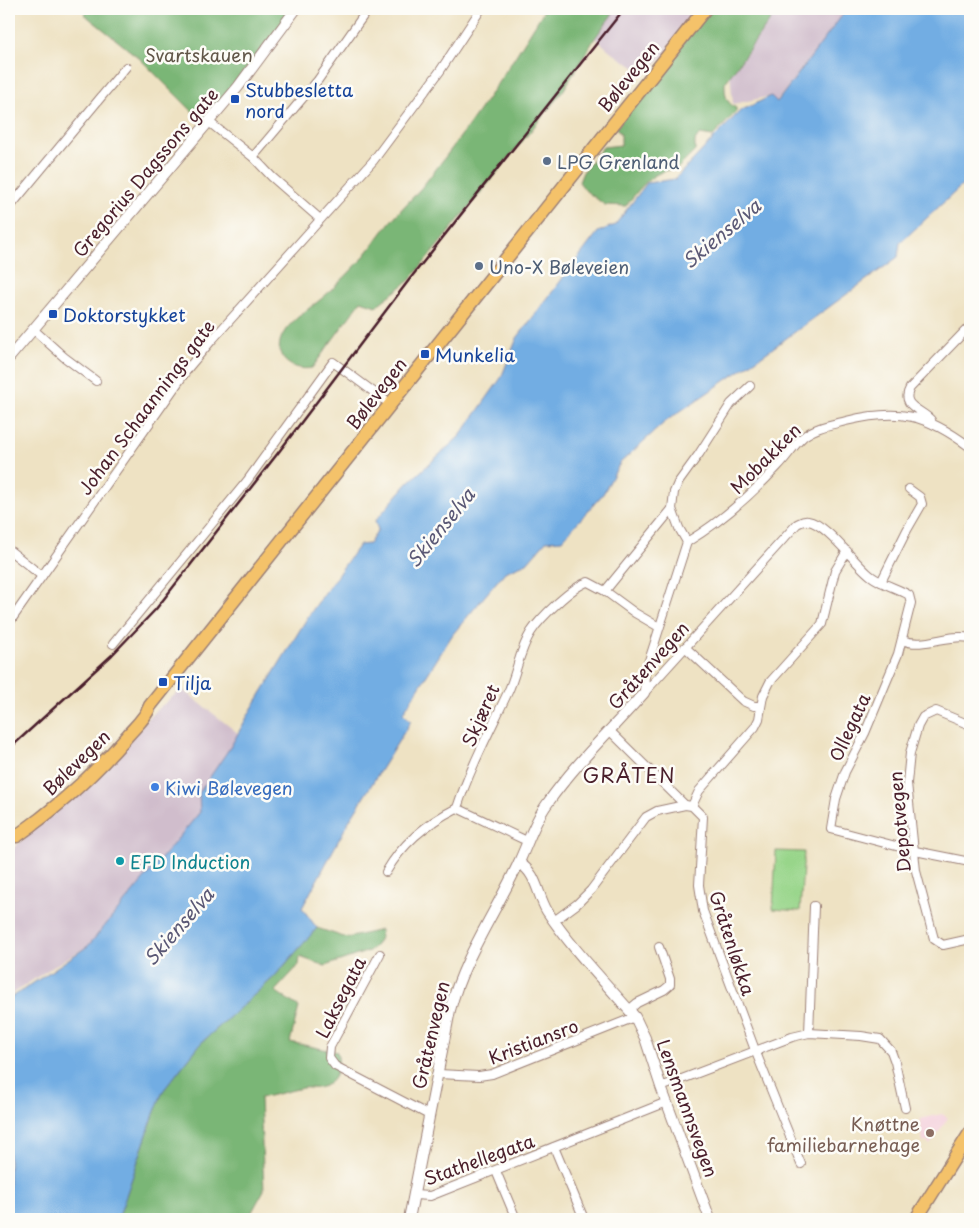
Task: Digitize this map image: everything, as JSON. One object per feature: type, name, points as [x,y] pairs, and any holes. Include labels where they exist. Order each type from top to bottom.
[{"type":"main road","name":"Bølevegen","points":[[13,840],[142,711],[150,706],[705,9]]},
{"type":"main road","points":[[916,1219],[970,1133]]},
{"type":"main road","points":[[907,1219],[936,1180],[943,1174]]},
{"type":"street","name":"Gregorius Dagssons gate","points":[[9,358],[238,87],[296,9]]},
{"type":"street","points":[[253,158],[318,80],[368,9]]},
{"type":"street","name":"Johan Schaannings gate","points":[[9,623],[189,367],[373,161],[440,71],[478,10]]},
{"type":"street","points":[[9,208],[126,67]]},
{"type":"street","points":[[209,122],[253,158],[320,219]]},
{"type":"street","name":"Mobakken","points":[[931,422],[928,417],[910,404],[906,395],[970,326]]},
{"type":"street","points":[[34,330],[64,357],[96,381]]},
{"type":"street","points":[[114,644],[247,482],[332,362],[390,404]]},
{"type":"street","points":[[644,693],[645,673],[687,542],[672,509],[674,492],[678,483],[731,404],[750,386]]},
{"type":"street","name":"Mobakken","points":[[687,542],[731,512],[813,430],[878,414],[894,414],[931,422],[948,430],[970,447]]},
{"type":"street","points":[[554,920],[577,904],[591,890],[646,817],[657,812],[689,806],[755,727],[759,719],[763,696],[770,682],[822,624],[835,571],[847,551],[870,575],[881,582],[922,504],[920,497],[909,489]]},
{"type":"street","points":[[659,626],[634,613],[605,591],[672,509]]},
{"type":"street","name":"Gråtenvegen","points":[[409,1219],[450,1010],[460,977],[519,863],[540,815],[555,793],[589,753],[797,524],[805,520],[818,525],[847,551]]},
{"type":"street","points":[[9,550],[42,576]]},
{"type":"street","name":"Ollegata","points":[[881,582],[906,593],[911,598],[911,603],[902,640],[866,733],[845,772],[836,799],[831,829],[914,851]]},
{"type":"street","name":"Skjæret","points":[[457,808],[508,691],[521,652],[532,631],[544,616],[584,583],[592,583],[605,591]]},
{"type":"street","points":[[902,640],[916,644],[947,638],[970,638]]},
{"type":"street","points":[[685,647],[744,701],[754,706],[760,706]]},
{"type":"street","name":"Depotvegen","points":[[970,725],[936,711],[923,717],[918,726],[910,753],[907,783],[916,872],[934,939],[943,944],[970,939]]},
{"type":"street","name":"Gråtenløkka","points":[[610,732],[702,817],[699,885],[703,911],[755,1050],[801,1164]]},
{"type":"street","points":[[386,872],[392,862],[419,831],[435,819],[457,808],[527,841]]},
{"type":"street","points":[[914,851],[970,862]]},
{"type":"street","name":"Lensmannsvegen","points":[[519,863],[531,873],[541,900],[554,920],[588,964],[632,1014],[645,1038],[666,1102],[710,1219]]},
{"type":"street","points":[[809,1033],[814,906]]},
{"type":"street","points":[[632,1014],[637,1002],[664,990],[670,985],[670,979],[659,947]]},
{"type":"street","name":"Laksegata","points":[[380,954],[330,1047],[329,1058],[335,1066],[429,1115]]},
{"type":"street","name":"Kristiansro","points":[[438,1074],[479,1076],[492,1074],[632,1014]]},
{"type":"street","points":[[661,1087],[792,1037],[809,1033],[861,1036],[880,1039],[891,1051],[905,1108]]},
{"type":"street","name":"Stathellegata","points":[[414,1195],[430,1196],[666,1102]]},
{"type":"street","name":"Stathellegata","points":[[554,1147],[584,1219]]},
{"type":"street","points":[[496,1171],[516,1219]]},
{"type":"shaded area","points":[[616,9],[847,9],[776,102],[771,96],[733,104],[730,73],[688,37],[643,73],[614,54],[595,38]]},
{"type":"shaded area","points":[[182,689],[239,734],[200,793],[200,812],[88,946],[9,996],[9,852],[107,762],[154,712]]},
{"type":"shaded area","name":"Knøttne familiebarnehage","points":[[942,1114],[948,1118],[930,1145],[927,1141],[923,1143],[920,1119]]},
{"type":"green space","name":"Svartskauen","points":[[89,9],[291,9],[284,21],[203,122],[139,58],[84,14]]},
{"type":"green space","points":[[543,9],[616,9],[595,38],[563,91],[410,280],[376,306],[361,301],[312,368],[297,368],[291,365],[282,356],[280,350],[282,336],[286,330],[297,318],[324,297],[353,268],[391,221],[422,187],[500,80],[543,12]]},
{"type":"green space","points":[[710,9],[778,9],[725,83],[726,97],[736,108],[736,112],[713,136],[700,134],[695,141],[695,151],[677,169],[661,172],[654,176],[642,186],[626,206],[605,205],[586,191],[579,182],[583,172],[603,147],[621,145],[621,135],[616,128]]},
{"type":"green space","points":[[776,851],[804,852],[800,911],[773,909]]},
{"type":"green space","points":[[317,928],[347,938],[381,930],[380,938],[376,945],[369,951],[325,966],[300,957],[299,965],[275,991],[299,1007],[290,1042],[337,1052],[338,1064],[332,1080],[323,1087],[302,1088],[260,1098],[264,1190],[248,1219],[118,1219],[163,1091],[201,1043],[274,977]]},
{"type":"water","name":"Skienselva","points":[[847,9],[970,9],[970,178],[900,243],[898,257],[766,353],[666,421],[620,463],[603,494],[562,540],[546,541],[527,563],[505,572],[453,634],[403,713],[411,721],[349,821],[302,908],[317,928],[274,977],[201,1043],[163,1091],[118,1219],[9,1219],[9,998],[88,946],[200,812],[199,793],[231,746],[309,615],[359,545],[369,544],[378,530],[375,521],[408,483],[460,436],[501,378],[517,338],[598,232],[615,225],[647,183],[675,179],[740,111],[771,96],[777,102]]},
{"type":"railway","points":[[9,749],[112,655],[156,609],[278,453],[409,280],[624,9]]},
{"type":"place","name":"Stubbesletta nord","points":[[235,99]]},
{"type":"place","name":"LPG Grenland","points":[[547,161]]},
{"type":"place","name":"Uno-X Bøleveien","points":[[479,266]]},
{"type":"place","name":"Doktorstykket","points":[[53,314]]},
{"type":"place","name":"Munkelia","points":[[425,354]]},
{"type":"place","name":"Tilja","points":[[163,682]]},
{"type":"place","name":"Kiwi Bølevegen","points":[[155,787]]},
{"type":"place","name":"EFD Induction","points":[[120,861]]},
{"type":"place","name":"Knøttne familiebarnehage","points":[[930,1133]]},
{"type":"district","name":"GRÅTEN","points":[[629,775]]}]
